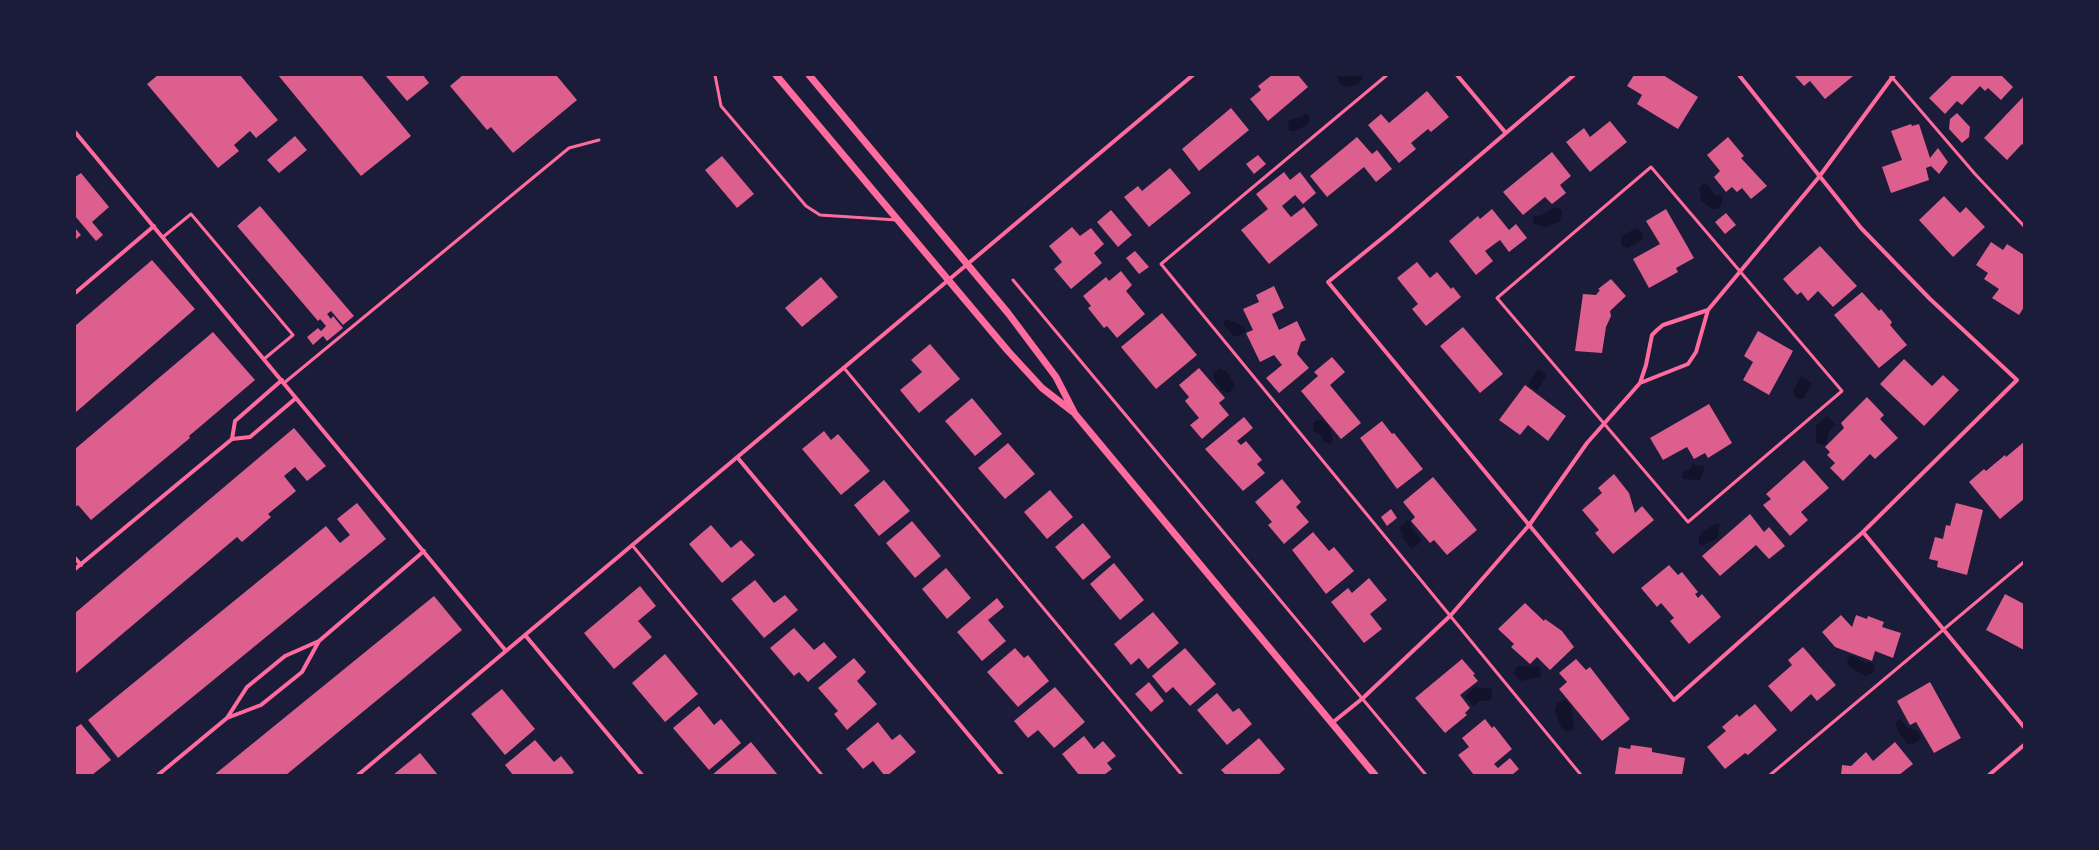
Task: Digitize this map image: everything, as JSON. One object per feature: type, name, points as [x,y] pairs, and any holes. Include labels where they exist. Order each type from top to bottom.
[{"type":"street","points":[[776,75],[1008,351],[1037,383],[1075,414],[1375,775]]},
{"type":"street","points":[[809,75],[1008,313],[1056,377],[1075,414]]},
{"type":"street","points":[[358,775],[1193,75]]},
{"type":"street","points":[[1457,75],[1505,132]]},
{"type":"street","points":[[1574,75],[1505,132],[1391,231],[1328,282],[1530,524],[1674,700],[1862,532],[2017,380],[1904,274],[1861,228],[1739,75]]},
{"type":"street","points":[[1640,383],[1688,364],[1696,352],[1708,310],[1819,177],[1892,76]]},
{"type":"street","points":[[75,132],[506,651]]},
{"type":"street","points":[[75,293],[154,226]]},
{"type":"street","points":[[1332,723],[1363,698],[1451,615],[1530,524],[1587,443],[1640,383],[1646,365],[1652,335],[1663,325],[1708,310]]},
{"type":"street","points":[[232,439],[235,421],[283,382]]},
{"type":"street","points":[[75,569],[232,439],[250,437],[296,398]]},
{"type":"street","points":[[738,457],[1002,775]]},
{"type":"street","points":[[1862,532],[2024,726]]},
{"type":"street","points":[[158,775],[226,718],[247,687],[284,656],[318,641],[424,551]]},
{"type":"street","points":[[75,558],[81,565]]},
{"type":"street","points":[[525,635],[642,775]]},
{"type":"street","points":[[226,718],[261,704],[302,672],[318,641]]},
{"type":"street","points":[[1989,775],[2024,744]]},
{"type":"lane","points":[[715,75],[721,106],[806,206],[820,214],[897,220]]},
{"type":"lane","points":[[1387,75],[1161,264],[1581,775]]},
{"type":"lane","points":[[1892,76],[1975,174],[2024,226]]},
{"type":"lane","points":[[283,382],[569,148],[599,140]]},
{"type":"lane","points":[[1651,167],[1741,272],[1842,390],[1688,522],[1497,298],[1651,167]]},
{"type":"lane","points":[[163,237],[191,214],[292,336],[264,360]]},
{"type":"lane","points":[[1013,280],[1426,775]]},
{"type":"lane","points":[[844,368],[1182,775]]},
{"type":"lane","points":[[632,546],[822,775]]},
{"type":"lane","points":[[1770,775],[2024,562]]},
{"type":"shaded area","points":[[1336,75],[1341,75],[1344,78],[1349,75],[1362,75],[1363,79],[1356,85],[1347,87],[1340,84]]},
{"type":"shaded area","points":[[1305,113],[1310,117],[1308,124],[1295,131],[1290,131],[1288,128],[1289,120],[1301,117]]},
{"type":"shaded area","points":[[1704,183],[1709,186],[1715,195],[1723,196],[1721,205],[1717,209],[1712,209],[1700,200],[1701,193],[1699,189]]},
{"type":"shaded area","points":[[1555,207],[1562,211],[1560,221],[1546,227],[1533,223],[1533,216],[1542,215]]},
{"type":"shaded area","points":[[1636,228],[1639,229],[1643,239],[1628,248],[1623,247],[1621,244],[1621,237]]},
{"type":"shaded area","points":[[1227,319],[1244,327],[1246,332],[1238,336],[1234,336],[1224,325],[1224,321]]},
{"type":"shaded area","points":[[1220,369],[1227,372],[1235,386],[1229,393],[1221,390],[1214,378],[1214,372]]},
{"type":"shaded area","points":[[1538,369],[1547,374],[1537,391],[1528,385]]},
{"type":"shaded area","points":[[1801,376],[1812,383],[1804,398],[1800,399],[1796,397],[1793,392]]},
{"type":"shaded area","points":[[1827,416],[1836,425],[1829,430],[1826,445],[1816,443],[1816,426]]},
{"type":"shaded area","points":[[1317,420],[1322,420],[1330,428],[1333,440],[1330,444],[1324,442],[1321,435],[1314,431],[1313,424]]},
{"type":"shaded area","points":[[1693,463],[1697,467],[1702,465],[1705,468],[1700,480],[1684,479],[1682,477],[1683,472],[1691,468]]},
{"type":"shaded area","points":[[1408,520],[1412,524],[1410,526],[1422,541],[1412,549],[1402,537],[1404,535],[1399,528]]},
{"type":"shaded area","points":[[1718,523],[1720,526],[1718,538],[1703,545],[1699,544],[1699,537],[1705,530]]},
{"type":"shaded area","points":[[1850,656],[1854,656],[1866,664],[1869,662],[1875,666],[1873,673],[1866,676],[1853,669],[1848,664],[1847,660]]},
{"type":"shaded area","points":[[1517,666],[1540,667],[1541,677],[1520,681],[1514,673]]},
{"type":"shaded area","points":[[1475,687],[1492,689],[1491,700],[1479,701],[1474,706],[1465,697]]},
{"type":"shaded area","points":[[1565,700],[1571,705],[1574,725],[1573,729],[1567,732],[1562,729],[1555,711],[1557,703]]},
{"type":"shaded area","points":[[1900,719],[1907,727],[1917,731],[1920,735],[1921,738],[1913,745],[1908,744],[1899,733],[1895,723]]},
{"type":"building","points":[[158,75],[240,75],[278,120],[256,138],[250,131],[234,145],[239,151],[218,168],[147,84]]},
{"type":"building","points":[[278,75],[361,75],[411,136],[361,176]]},
{"type":"building","points":[[385,75],[423,75],[429,83],[407,101]]},
{"type":"building","points":[[463,75],[556,75],[577,100],[513,153],[491,127],[487,130],[450,86]]},
{"type":"building","points":[[1272,75],[1298,75],[1308,87],[1268,121],[1250,99],[1261,90],[1258,86]]},
{"type":"building","points":[[1634,75],[1663,75],[1698,97],[1678,129],[1637,104],[1642,95],[1627,86]]},
{"type":"building","points":[[1794,75],[1853,76],[1825,99],[1810,81],[1804,86]]},
{"type":"building","points":[[1953,75],[2001,75],[2013,87],[2001,100],[1988,88],[1985,91],[1980,86],[1962,105],[1957,101],[1945,114],[1929,98]]},
{"type":"building","points":[[1427,91],[1449,117],[1431,132],[1428,129],[1411,143],[1416,149],[1399,163],[1368,125],[1381,114],[1389,123]]},
{"type":"building","points":[[2024,96],[2024,146],[2022,144],[2007,160],[1984,138]]},
{"type":"building","points":[[1231,108],[1249,130],[1199,171],[1182,149]]},
{"type":"building","points":[[1957,113],[1970,127],[1969,137],[1962,143],[1949,129],[1950,119]]},
{"type":"building","points":[[1610,121],[1627,142],[1590,172],[1566,142],[1584,128],[1590,137]]},
{"type":"building","points":[[1911,124],[1912,126],[1919,124],[1930,158],[1938,148],[1948,162],[1939,174],[1931,166],[1926,168],[1929,180],[1891,193],[1882,167],[1902,160],[1891,131]]},
{"type":"building","points":[[295,136],[307,150],[279,173],[267,160]]},
{"type":"building","points":[[1357,137],[1372,154],[1377,150],[1392,169],[1376,182],[1364,167],[1327,197],[1310,176]]},
{"type":"building","points":[[1728,137],[1744,156],[1741,158],[1767,186],[1751,199],[1742,188],[1737,192],[1732,187],[1726,192],[1714,177],[1720,171],[1707,155]]},
{"type":"building","points":[[1552,152],[1571,176],[1560,185],[1566,193],[1552,204],[1545,197],[1523,215],[1503,192]]},
{"type":"building","points":[[1258,155],[1266,164],[1254,174],[1246,164]]},
{"type":"building","points":[[722,156],[754,194],[737,208],[705,170]]},
{"type":"building","points":[[1170,168],[1191,193],[1149,227],[1124,197],[1138,186],[1142,191]]},
{"type":"building","points":[[1284,172],[1290,180],[1300,172],[1316,193],[1303,204],[1295,195],[1282,206],[1291,217],[1304,207],[1318,225],[1269,264],[1241,230],[1268,209],[1256,194]]},
{"type":"building","points":[[81,173],[109,207],[92,222],[103,235],[96,241],[75,216],[75,177]]},
{"type":"building","points":[[1944,196],[1960,213],[1966,207],[1985,227],[1953,257],[1919,220]]},
{"type":"building","points":[[260,206],[354,316],[343,325],[331,311],[327,314],[331,319],[333,316],[343,328],[327,341],[323,336],[313,345],[307,337],[318,328],[321,331],[326,326],[320,319],[318,321],[237,226]]},
{"type":"building","points":[[1492,209],[1509,230],[1516,224],[1527,238],[1509,252],[1500,240],[1485,251],[1493,261],[1476,275],[1449,241],[1478,216],[1480,219]]},
{"type":"building","points":[[1666,209],[1694,258],[1676,268],[1678,272],[1649,288],[1633,259],[1660,244],[1646,221]]},
{"type":"building","points":[[1111,210],[1132,235],[1118,247],[1097,222]]},
{"type":"building","points":[[1726,213],[1736,225],[1725,234],[1715,222]]},
{"type":"building","points":[[1072,227],[1080,236],[1091,228],[1104,244],[1094,253],[1102,263],[1071,289],[1054,269],[1062,262],[1049,246]]},
{"type":"building","points":[[75,228],[81,235],[75,240]]},
{"type":"building","points":[[1991,242],[2003,250],[2007,244],[2024,255],[2024,307],[2019,315],[1992,298],[1999,289],[1984,279],[1988,273],[1976,265]]},
{"type":"building","points":[[1820,246],[1857,286],[1833,307],[1818,291],[1808,301],[1801,292],[1797,295],[1783,279]]},
{"type":"building","points":[[1135,251],[1149,267],[1139,274],[1126,258]]},
{"type":"building","points":[[152,260],[195,309],[75,413],[75,326]]},
{"type":"building","points":[[1417,262],[1430,278],[1437,272],[1451,289],[1453,287],[1461,297],[1426,326],[1412,309],[1418,304],[1397,278]]},
{"type":"building","points":[[1121,271],[1132,285],[1126,291],[1145,314],[1117,338],[1107,326],[1104,328],[1088,308],[1091,306],[1083,296],[1106,277],[1109,281]]},
{"type":"building","points":[[821,277],[838,297],[802,327],[785,308]]},
{"type":"building","points":[[1611,279],[1626,296],[1610,311],[1611,316],[1606,327],[1602,353],[1575,351],[1583,294],[1596,295],[1600,290],[1598,289]]},
{"type":"building","points":[[1274,286],[1284,308],[1272,314],[1279,330],[1297,321],[1306,340],[1301,342],[1297,354],[1309,368],[1279,393],[1266,378],[1282,365],[1274,355],[1260,362],[1246,333],[1253,330],[1243,309],[1259,302],[1256,295]]},
{"type":"building","points":[[1862,292],[1879,311],[1881,309],[1892,322],[1890,325],[1907,345],[1879,368],[1834,315]]},
{"type":"building","points":[[1162,313],[1197,355],[1156,389],[1121,347]]},
{"type":"building","points":[[1463,327],[1503,374],[1480,393],[1440,346]]},
{"type":"building","points":[[1758,331],[1793,351],[1769,395],[1743,380],[1753,362],[1744,356]]},
{"type":"building","points":[[213,332],[255,380],[189,436],[190,438],[91,520],[78,505],[75,507],[75,449]]},
{"type":"building","points":[[930,344],[960,379],[919,413],[900,390],[922,372],[911,360]]},
{"type":"building","points":[[1332,357],[1345,372],[1330,385],[1361,423],[1341,439],[1301,391],[1318,376],[1314,372]]},
{"type":"building","points":[[1904,359],[1932,386],[1943,375],[1959,390],[1924,426],[1880,384]]},
{"type":"building","points":[[1199,368],[1225,398],[1219,403],[1229,415],[1202,439],[1190,425],[1199,418],[1185,401],[1189,397],[1179,385]]},
{"type":"building","points":[[1525,385],[1566,416],[1548,441],[1528,425],[1520,435],[1499,420]]},
{"type":"building","points":[[1867,397],[1884,415],[1880,419],[1898,438],[1875,459],[1870,454],[1843,481],[1830,468],[1835,463],[1827,455],[1830,452],[1825,447],[1844,428],[1841,423]]},
{"type":"building","points":[[972,398],[1002,434],[975,456],[945,421]]},
{"type":"building","points":[[1709,404],[1732,443],[1708,458],[1705,453],[1694,459],[1687,447],[1663,460],[1650,438]]},
{"type":"building","points":[[1244,417],[1253,428],[1237,441],[1241,445],[1246,441],[1262,460],[1257,464],[1265,473],[1243,491],[1205,449]]},
{"type":"building","points":[[1382,421],[1392,434],[1394,433],[1423,469],[1397,489],[1360,438]]},
{"type":"building","points":[[294,428],[326,466],[307,481],[295,467],[284,476],[296,491],[268,514],[271,517],[242,542],[237,537],[75,674],[75,613]]},
{"type":"building","points":[[824,431],[831,440],[838,434],[870,471],[841,495],[802,449]]},
{"type":"building","points":[[2024,442],[2024,499],[2000,519],[1969,482],[1984,469],[1986,471]]},
{"type":"building","points":[[1008,443],[1035,474],[1005,499],[978,468]]},
{"type":"building","points":[[1804,460],[1829,488],[1801,512],[1808,520],[1790,536],[1763,505],[1771,499],[1766,494]]},
{"type":"building","points":[[1614,474],[1629,493],[1635,513],[1642,506],[1654,520],[1613,554],[1595,533],[1599,530],[1582,510],[1602,493],[1598,488]]},
{"type":"building","points":[[1433,477],[1477,530],[1447,555],[1434,540],[1430,543],[1411,521],[1415,517],[1403,502]]},
{"type":"building","points":[[1282,479],[1301,502],[1296,507],[1309,522],[1284,544],[1268,525],[1272,522],[1255,502]]},
{"type":"building","points":[[884,480],[910,511],[879,536],[854,505]]},
{"type":"building","points":[[1050,490],[1073,517],[1047,539],[1024,512]]},
{"type":"building","points":[[357,503],[386,539],[118,758],[88,720],[326,526],[340,543],[350,535],[337,519]]},
{"type":"building","points":[[1956,503],[1983,510],[1967,575],[1937,567],[1938,561],[1929,559],[1935,537],[1943,539],[1946,525],[1950,526]]},
{"type":"building","points":[[1391,509],[1397,518],[1387,526],[1381,517]]},
{"type":"building","points":[[1750,514],[1764,532],[1769,527],[1785,546],[1769,559],[1756,545],[1720,576],[1702,556]]},
{"type":"building","points":[[912,521],[941,556],[915,578],[886,543]]},
{"type":"building","points":[[1083,523],[1111,557],[1083,580],[1055,547]]},
{"type":"building","points":[[711,525],[731,548],[741,540],[755,555],[722,583],[689,544]]},
{"type":"building","points":[[1313,532],[1329,551],[1334,547],[1354,571],[1326,594],[1292,550]]},
{"type":"building","points":[[1114,563],[1144,600],[1120,620],[1090,584]]},
{"type":"building","points":[[1669,565],[1678,575],[1682,572],[1698,592],[1695,594],[1698,598],[1702,594],[1721,617],[1689,644],[1670,621],[1674,618],[1661,603],[1657,607],[1641,588]]},
{"type":"building","points":[[946,568],[971,598],[947,619],[922,589]]},
{"type":"building","points":[[1369,578],[1387,600],[1370,614],[1382,629],[1364,643],[1331,602],[1348,588],[1352,593]]},
{"type":"building","points":[[755,580],[774,603],[785,595],[798,610],[764,638],[731,599]]},
{"type":"building","points":[[640,586],[656,606],[638,621],[652,637],[614,669],[584,633]]},
{"type":"building","points":[[2005,594],[2024,604],[2024,650],[1986,630]]},
{"type":"building","points":[[434,596],[462,630],[286,775],[214,775]]},
{"type":"building","points":[[997,598],[1004,607],[988,620],[1006,641],[982,661],[957,632]]},
{"type":"building","points":[[1525,603],[1544,621],[1545,619],[1562,631],[1574,647],[1550,670],[1537,657],[1530,664],[1511,647],[1514,644],[1498,629]]},
{"type":"building","points":[[1153,612],[1179,643],[1148,669],[1139,658],[1131,665],[1114,644]]},
{"type":"building","points":[[1841,615],[1852,627],[1856,615],[1867,619],[1868,616],[1884,622],[1882,627],[1901,633],[1893,658],[1875,651],[1872,661],[1835,647],[1822,632]]},
{"type":"building","points":[[794,628],[814,650],[824,642],[837,657],[808,682],[799,672],[794,676],[770,648]]},
{"type":"building","points":[[1803,647],[1836,685],[1817,701],[1811,694],[1791,712],[1768,686],[1792,665],[1788,660]]},
{"type":"building","points":[[1015,648],[1024,658],[1028,655],[1049,681],[1018,707],[987,672]]},
{"type":"building","points":[[1185,648],[1216,684],[1190,706],[1173,687],[1166,693],[1152,676]]},
{"type":"building","points":[[665,654],[698,694],[665,722],[632,683]]},
{"type":"building","points":[[854,658],[866,672],[857,681],[877,704],[847,730],[834,714],[838,711],[818,688]]},
{"type":"building","points":[[1462,659],[1475,674],[1473,675],[1478,681],[1460,695],[1470,708],[1465,713],[1467,715],[1445,733],[1415,698]]},
{"type":"building","points":[[1576,659],[1586,670],[1590,667],[1630,719],[1602,741],[1559,689],[1567,682],[1559,673]]},
{"type":"building","points":[[1149,682],[1164,701],[1151,712],[1135,694]]},
{"type":"building","points":[[1930,682],[1961,738],[1934,753],[1916,722],[1910,725],[1897,701]]},
{"type":"building","points":[[1055,687],[1085,722],[1054,748],[1038,730],[1028,738],[1014,721]]},
{"type":"building","points":[[502,689],[535,729],[505,755],[471,714]]},
{"type":"building","points":[[1217,693],[1233,712],[1239,708],[1252,724],[1227,745],[1197,710]]},
{"type":"building","points":[[1755,704],[1777,730],[1748,755],[1745,753],[1725,769],[1707,747],[1726,731],[1722,727],[1737,714],[1739,717]]},
{"type":"building","points":[[699,706],[714,725],[721,719],[741,743],[709,770],[673,728]]},
{"type":"building","points":[[1485,719],[1492,728],[1494,726],[1512,749],[1494,764],[1498,768],[1510,758],[1519,769],[1512,775],[1474,775],[1458,755],[1469,747],[1462,738]]},
{"type":"building","points":[[878,722],[892,740],[900,734],[916,752],[888,775],[884,775],[873,761],[863,769],[846,749]]},
{"type":"building","points":[[81,724],[111,760],[92,775],[75,775],[75,728]]},
{"type":"building","points":[[1084,736],[1094,749],[1103,741],[1116,756],[1107,763],[1112,769],[1104,775],[1079,775],[1062,754]]},
{"type":"building","points":[[1259,738],[1285,769],[1278,775],[1226,775],[1221,770]]},
{"type":"building","points":[[535,740],[554,762],[561,756],[574,772],[571,775],[513,775],[505,765]]},
{"type":"building","points":[[751,742],[778,775],[712,775]]},
{"type":"building","points":[[1895,742],[1913,764],[1899,775],[1841,775],[1842,765],[1851,766],[1866,752],[1873,761]]},
{"type":"building","points":[[1631,745],[1652,748],[1652,752],[1685,758],[1682,775],[1615,774],[1619,747],[1630,749]]},
{"type":"building","points":[[420,753],[438,775],[393,775]]}]
